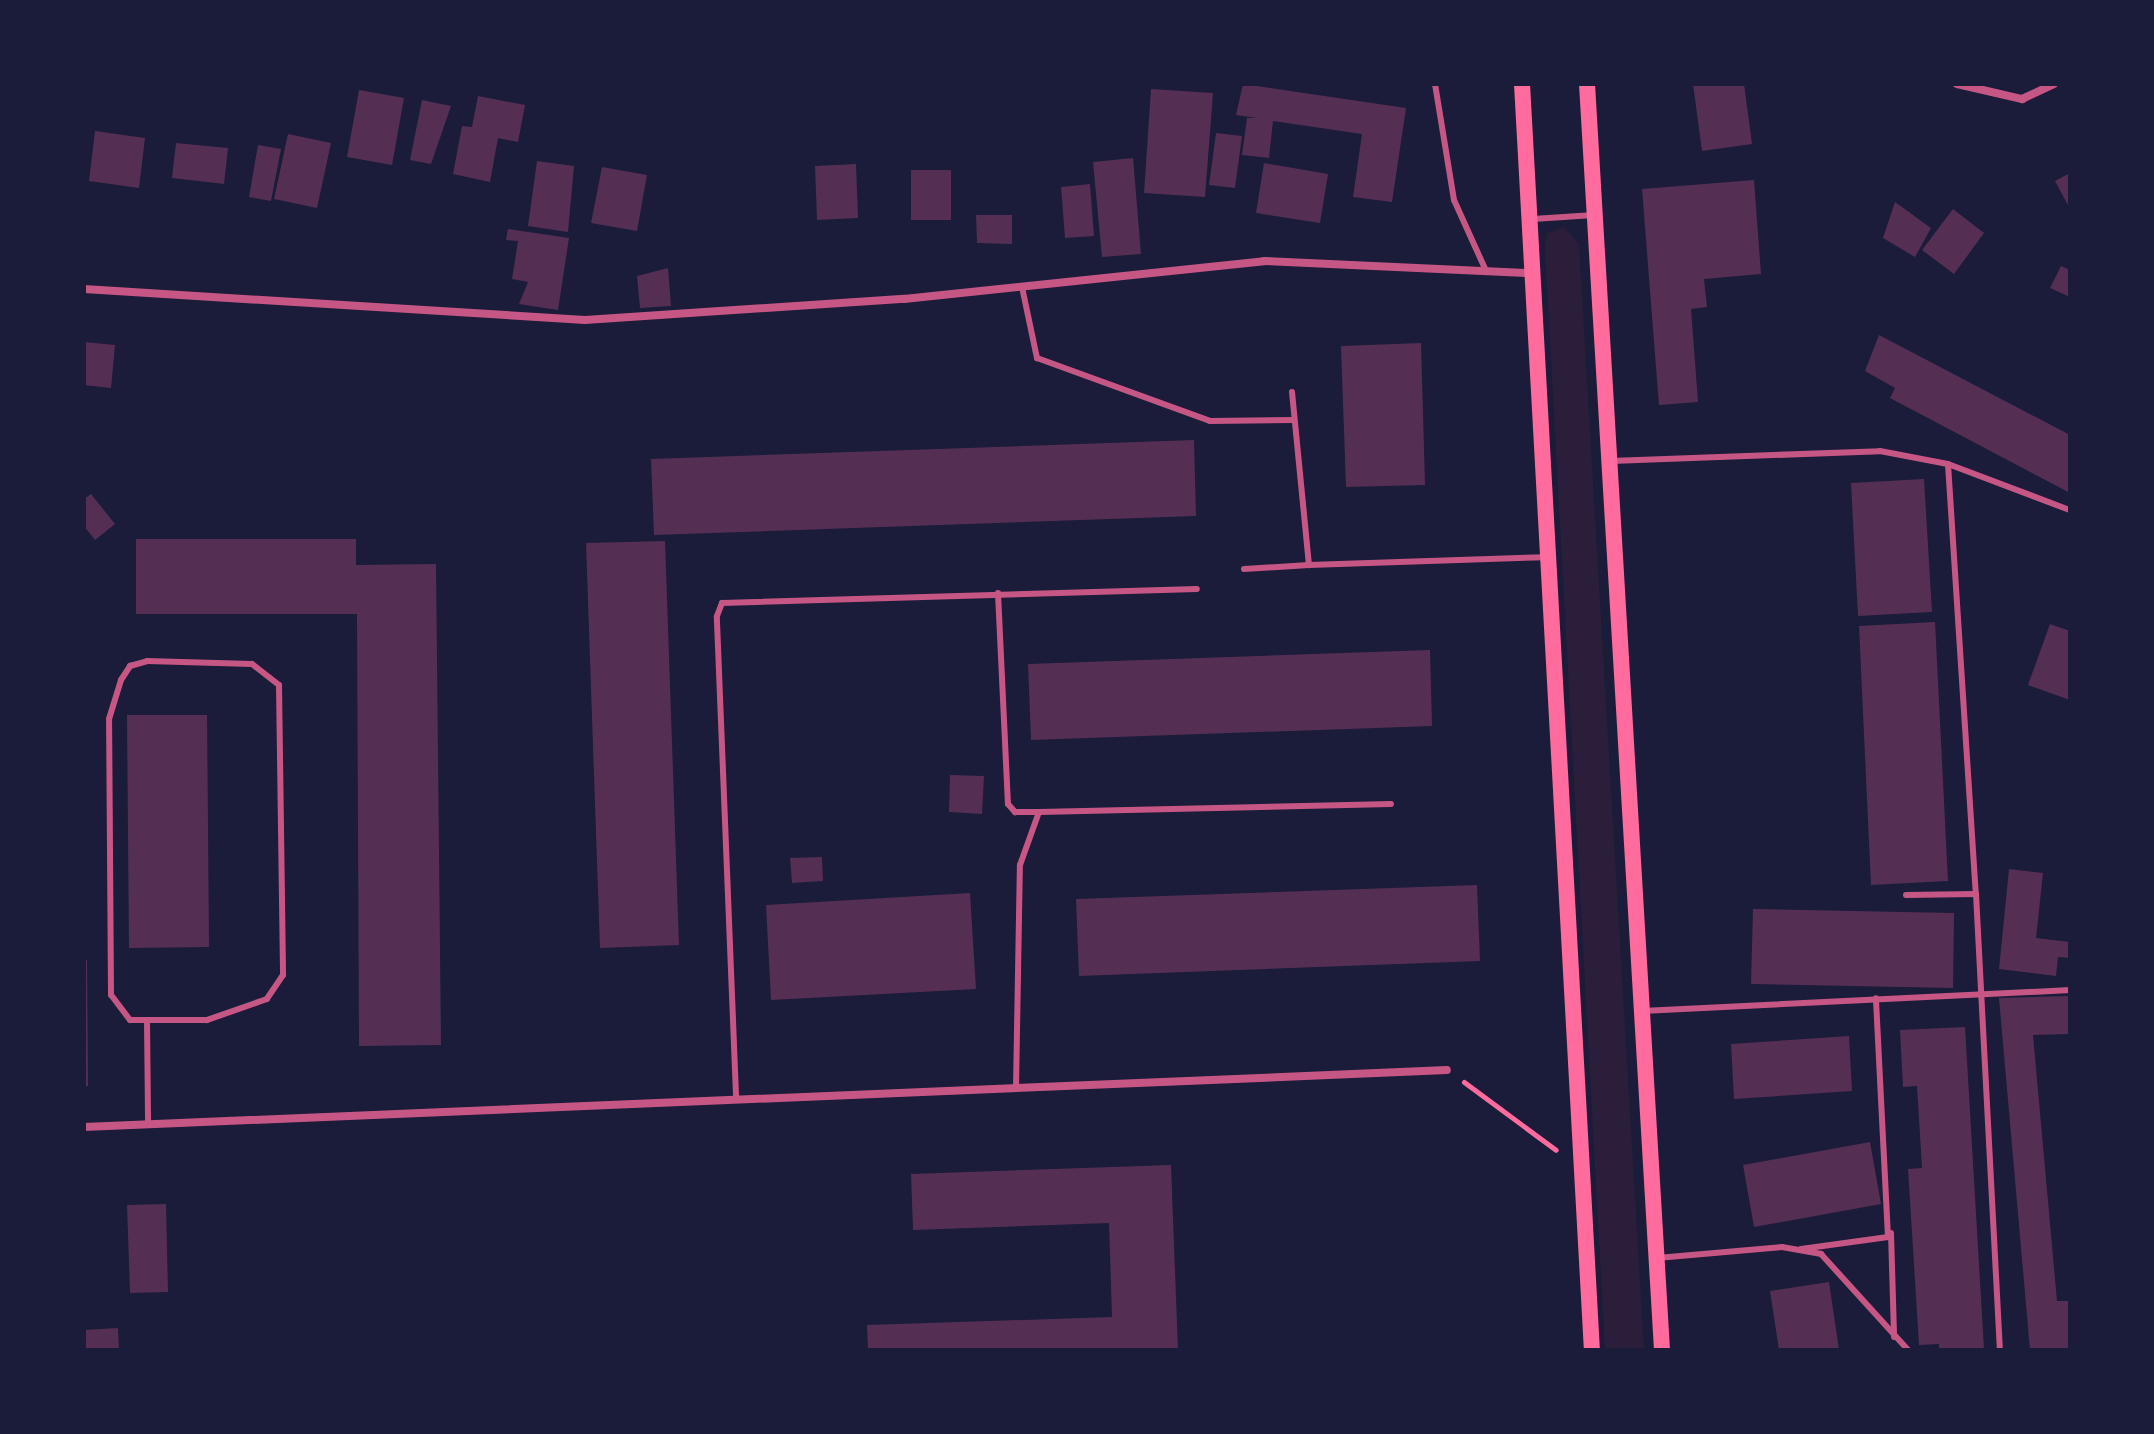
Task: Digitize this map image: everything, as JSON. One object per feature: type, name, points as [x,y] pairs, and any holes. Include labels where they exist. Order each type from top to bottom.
[{"type":"main road","points":[[1522,84],[1592,1350]]},
{"type":"main road","points":[[1587,84],[1662,1350]]},
{"type":"street","points":[[1957,84],[2022,99],[2054,84]]},
{"type":"street","points":[[84,289],[585,320],[1022,287],[1264,261],[1533,273]]},
{"type":"street","points":[[84,1127],[736,1095],[1016,1088],[1447,1070]]},
{"type":"lane","points":[[1435,84],[1454,200],[1486,271]]},
{"type":"lane","points":[[1529,219],[1595,215]]},
{"type":"lane","points":[[1022,287],[1037,358],[1210,421],[1294,420]]},
{"type":"lane","points":[[1292,392],[1309,565]]},
{"type":"lane","points":[[1611,461],[1880,451],[1948,464],[2070,510]]},
{"type":"lane","points":[[1948,464],[1976,894],[2000,1350]]},
{"type":"lane","points":[[1244,569],[1549,557]]},
{"type":"lane","points":[[736,1095],[722,603],[1197,589]]},
{"type":"lane","points":[[998,593],[1008,804],[1015,812],[1391,804]]},
{"type":"lane","points":[[147,661],[252,664],[279,685],[283,975],[267,999],[238,1012],[147,1020],[121,1015],[111,995],[115,695],[130,666],[147,661]]},
{"type":"lane","points":[[1016,1088],[1020,865],[1039,812]]},
{"type":"lane","points":[[1906,895],[1976,894]]},
{"type":"lane","points":[[1642,1011],[2070,990]]},
{"type":"lane","points":[[1876,998],[1891,1224],[1894,1337]]},
{"type":"lane","points":[[147,1020],[148,1124]]},
{"type":"lane","points":[[1656,1258],[1878,1243],[1891,1224]]},
{"type":"lane","points":[[1801,1249],[1832,1264],[1908,1350]]},
{"type":"path","points":[[1447,1070],[1582,1169]]},
{"type":"shaded area","points":[[1564,227],[1579,244],[1644,1350],[1605,1350],[1545,249],[1547,233]]},
{"type":"building","points":[[1243,84],[1406,108],[1392,202],[1353,197],[1362,134],[1273,121],[1269,158],[1242,155],[1247,118],[1257,118],[1236,115]]},
{"type":"building","points":[[1693,84],[1744,84],[1752,144],[1702,151]]},
{"type":"building","points":[[1151,89],[1213,93],[1205,197],[1144,193]]},
{"type":"building","points":[[359,90],[404,98],[392,165],[347,157]]},
{"type":"building","points":[[478,96],[525,105],[518,142],[498,138],[490,182],[453,174],[462,126],[472,127]]},
{"type":"building","points":[[422,100],[451,106],[431,164],[410,160]]},
{"type":"building","points":[[95,131],[145,138],[139,188],[89,181]]},
{"type":"building","points":[[1216,133],[1242,136],[1235,188],[1209,185]]},
{"type":"building","points":[[288,134],[331,143],[317,208],[274,199]]},
{"type":"building","points":[[176,143],[228,148],[224,184],[172,178]]},
{"type":"building","points":[[258,145],[281,149],[271,201],[249,197]]},
{"type":"building","points":[[1133,158],[1141,254],[1102,257],[1093,162]]},
{"type":"building","points":[[537,161],[574,166],[568,232],[528,226]]},
{"type":"building","points":[[1264,163],[1328,174],[1320,223],[1256,213]]},
{"type":"building","points":[[856,164],[858,218],[817,220],[815,166]]},
{"type":"building","points":[[602,167],[647,175],[637,231],[591,223]]},
{"type":"building","points":[[911,170],[951,170],[951,220],[911,220]]},
{"type":"building","points":[[2070,173],[2070,209],[2055,181]]},
{"type":"building","points":[[1754,180],[1761,274],[1704,279],[1707,307],[1691,309],[1698,402],[1659,405],[1642,189]]},
{"type":"building","points":[[1090,184],[1094,236],[1065,238],[1061,187]]},
{"type":"building","points":[[1895,202],[1931,228],[1915,257],[1883,238]]},
{"type":"building","points":[[1953,209],[1984,233],[1954,274],[1922,250]]},
{"type":"building","points":[[976,215],[1012,215],[1012,244],[977,243]]},
{"type":"building","points":[[508,229],[569,238],[558,310],[519,304],[528,282],[512,279],[518,241],[506,240]]},
{"type":"building","points":[[2061,266],[2070,270],[2070,297],[2050,288]]},
{"type":"building","points":[[668,268],[671,306],[640,308],[637,276]]},
{"type":"building","points":[[1879,335],[2070,435],[2070,493],[1890,398],[1895,388],[1865,371]]},
{"type":"building","points":[[84,342],[115,345],[111,388],[84,385]]},
{"type":"building","points":[[1421,343],[1425,485],[1346,487],[1341,346]]},
{"type":"building","points":[[1194,440],[1196,516],[654,535],[651,459]]},
{"type":"building","points":[[1924,479],[1932,612],[1858,616],[1851,483]]},
{"type":"building","points":[[91,494],[115,524],[95,540],[84,526],[84,499]]},
{"type":"building","points":[[136,539],[356,539],[356,565],[436,564],[441,1045],[359,1046],[357,614],[136,614]]},
{"type":"building","points":[[665,541],[679,945],[600,948],[586,543]]},
{"type":"building","points":[[1935,622],[1948,881],[1871,885],[1859,626]]},
{"type":"building","points":[[2050,624],[2070,631],[2070,700],[2028,685]]},
{"type":"building","points":[[1430,650],[1432,726],[1031,740],[1028,664]]},
{"type":"building","points":[[127,715],[207,715],[209,947],[129,948]]},
{"type":"building","points":[[950,775],[984,776],[982,814],[949,812]]},
{"type":"building","points":[[822,857],[823,881],[792,883],[790,858]]},
{"type":"building","points":[[2009,869],[2043,873],[2036,938],[2070,942],[2070,958],[2058,957],[2056,976],[1999,969]]},
{"type":"building","points":[[1477,885],[1480,961],[1079,976],[1076,899]]},
{"type":"building","points":[[970,893],[976,989],[771,1000],[766,905]]},
{"type":"building","points":[[1753,909],[1954,913],[1953,988],[1751,984]]},
{"type":"building","points":[[84,960],[87,960],[88,1086],[84,1086]]},
{"type":"building","points":[[2070,996],[2070,1034],[2033,1035],[2057,1301],[2070,1301],[2070,1350],[2030,1350],[1999,998]]},
{"type":"building","points":[[1965,1027],[1984,1349],[1939,1350],[1939,1344],[1919,1345],[1908,1169],[1922,1168],[1917,1086],[1903,1087],[1900,1030]]},
{"type":"building","points":[[1849,1036],[1852,1091],[1734,1099],[1731,1044]]},
{"type":"building","points":[[1870,1142],[1881,1204],[1754,1227],[1743,1165]]},
{"type":"building","points":[[1171,1165],[1178,1350],[868,1350],[867,1325],[1112,1317],[1109,1223],[913,1230],[911,1174]]},
{"type":"building","points":[[166,1204],[168,1292],[130,1293],[127,1205]]},
{"type":"building","points":[[1829,1282],[1839,1350],[1779,1350],[1770,1291]]},
{"type":"building","points":[[118,1328],[119,1350],[84,1350],[84,1330]]}]
